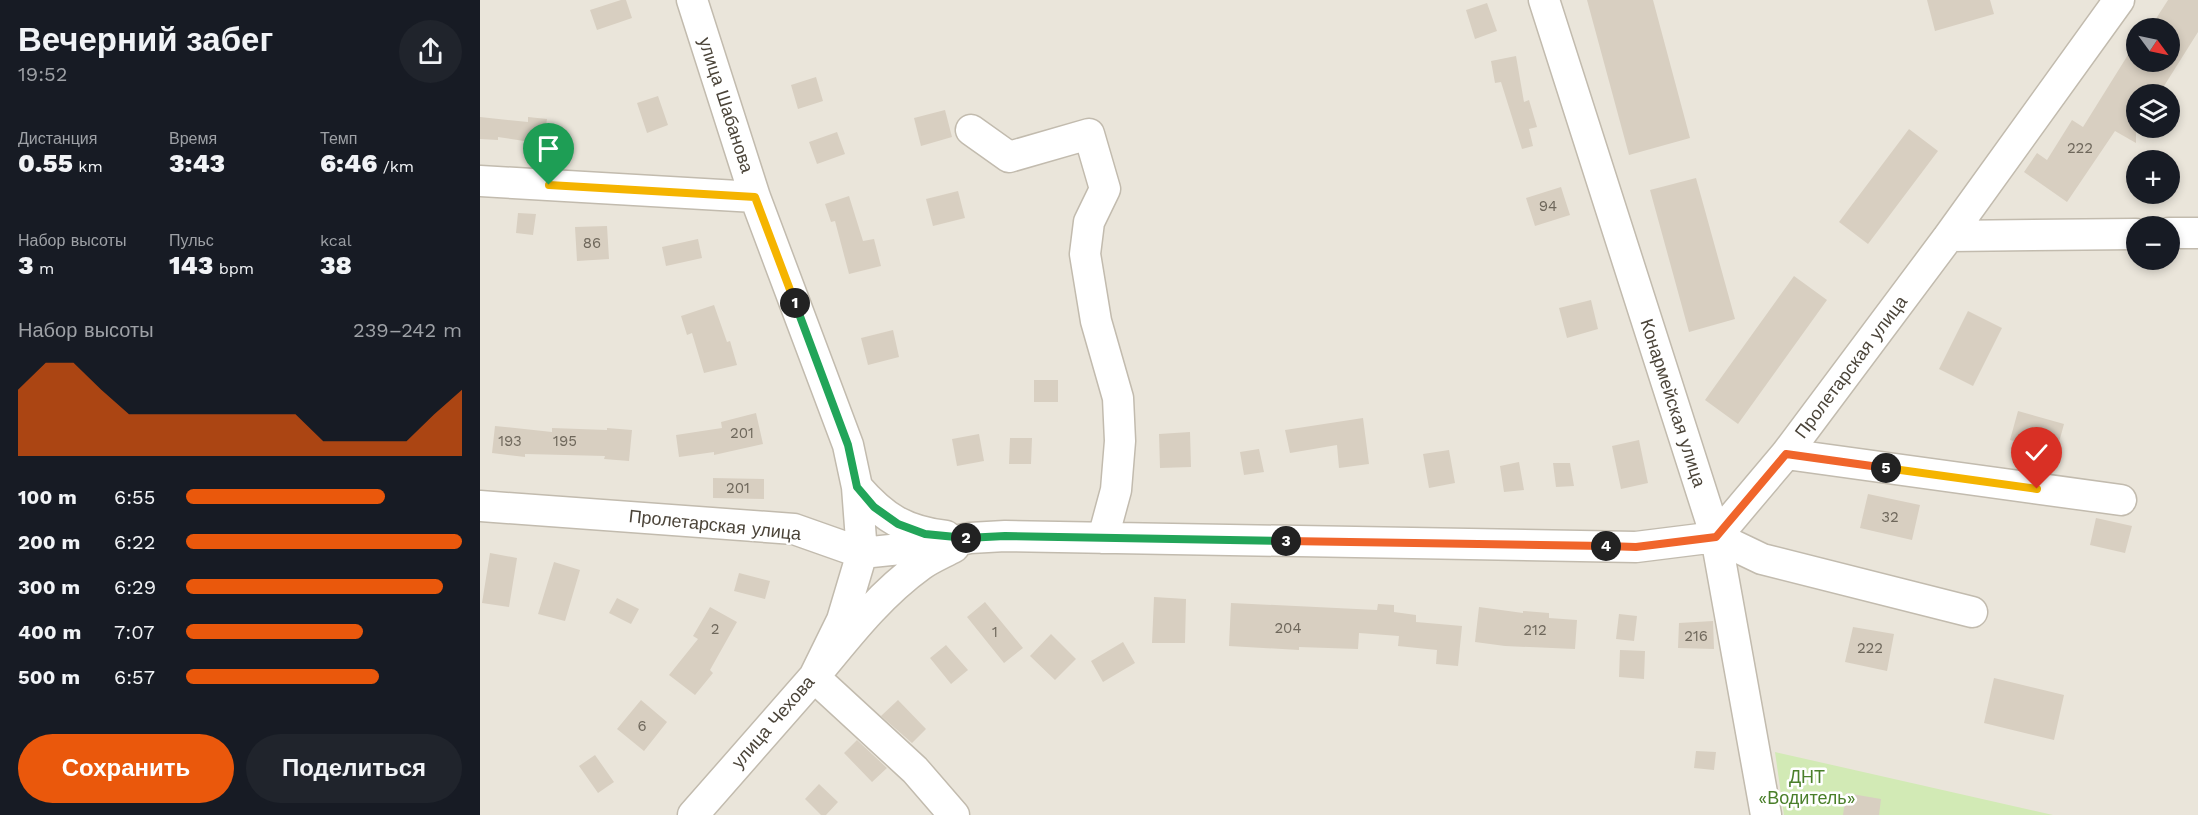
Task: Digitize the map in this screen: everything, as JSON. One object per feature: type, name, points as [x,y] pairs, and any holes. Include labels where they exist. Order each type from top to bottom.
[{"type":"street","name":"улица Шабанова","points":[[692,0],[755,197],[848,445],[857,487],[862,553]]},
{"type":"street","name":"Конармейская улица","points":[[1544,0],[1716,537],[1766,815]]},
{"type":"street","name":"Пролетарская улица","points":[[480,506],[794,529],[862,553],[930,546],[970,538],[1005,536],[1636,547],[1716,537],[1786,454],[1949,236],[2119,0]]},
{"type":"street","points":[[971,130],[1010,157],[1089,134],[1105,189],[1089,222],[1085,254],[1096,321],[1118,398],[1120,441],[1116,490],[1103,538]]},
{"type":"street","points":[[480,181],[755,197]]},
{"type":"street","points":[[2180,233],[2198,233]]},
{"type":"street","points":[[1949,236],[2126,234]]},
{"type":"street","points":[[1786,454],[2121,500]]},
{"type":"street","points":[[857,487],[874,507],[898,524],[925,534],[970,538]]},
{"type":"street","points":[[1716,537],[1762,559],[1972,612]]},
{"type":"street","points":[[954,815],[915,770],[814,677],[855,626],[885,594],[922,564],[970,538]]},
{"type":"street","name":"улица Чехова","points":[[693,815],[814,677],[842,620],[862,553]]},
{"type":"shaded area","points":[[480,0],[2198,0],[2198,815],[480,815]]},
{"type":"green space","name":"ДНТ «Водитель»","points":[[1775,752],[2053,815],[1784,815]]},
{"type":"building","points":[[626,0],[632,18],[597,30],[590,10]]},
{"type":"building","points":[[1587,0],[1653,0],[1690,138],[1629,155]]},
{"type":"building","points":[[1927,0],[1990,0],[1994,14],[1935,31]]},
{"type":"building","points":[[2168,0],[2198,0],[2198,32],[2180,61],[2180,18],[2156,18]]},
{"type":"building","points":[[1487,3],[1497,31],[1475,39],[1466,10]]},
{"type":"building","points":[[1516,56],[1524,102],[1529,100],[1537,127],[1529,129],[1533,146],[1522,149],[1501,82],[1495,83],[1491,61]]},
{"type":"building","points":[[2126,58],[2126,72],[2173,72],[2165,84],[2126,84],[2126,137],[2115,131],[2067,202],[2024,172],[2037,153],[2047,160],[2072,120],[2083,127]]},
{"type":"building","points":[[816,77],[823,101],[798,109],[791,85]]},
{"type":"building","points":[[658,96],[668,125],[647,133],[637,103]]},
{"type":"building","points":[[945,110],[952,137],[921,146],[914,118]]},
{"type":"building","points":[[480,117],[528,122],[528,117],[547,119],[543,144],[498,137],[498,140],[480,139]]},
{"type":"building","points":[[1909,129],[1938,151],[1868,244],[1839,222]]},
{"type":"building","points":[[837,132],[845,154],[817,164],[809,142]]},
{"type":"building","points":[[1696,178],[1735,319],[1689,332],[1650,190]]},
{"type":"building","points":[[1561,187],[1570,215],[1535,226],[1526,198]]},
{"type":"building","points":[[958,191],[965,218],[933,226],[926,199]]},
{"type":"building","points":[[849,196],[863,241],[874,239],[881,266],[849,274],[835,221],[831,222],[825,204]]},
{"type":"building","points":[[518,213],[536,214],[533,235],[516,233]]},
{"type":"building","points":[[607,226],[609,259],[577,261],[575,227]]},
{"type":"building","points":[[698,239],[702,258],[666,266],[662,247]]},
{"type":"building","points":[[1794,276],[1827,300],[1738,424],[1705,400]]},
{"type":"building","points":[[1591,300],[1598,329],[1567,338],[1559,308]]},
{"type":"building","points":[[714,305],[727,342],[730,341],[737,365],[704,373],[692,333],[687,335],[681,316]]},
{"type":"building","points":[[1968,311],[2002,328],[1973,386],[1939,369]]},
{"type":"building","points":[[893,330],[899,357],[868,365],[861,338]]},
{"type":"building","points":[[1034,380],[1058,380],[1058,402],[1034,402]]},
{"type":"building","points":[[2018,411],[2064,424],[2056,453],[2010,440]]},
{"type":"building","points":[[756,413],[763,444],[714,455],[714,452],[679,457],[676,435],[722,428],[721,422]]},
{"type":"building","points":[[1363,418],[1369,464],[1339,468],[1337,445],[1290,453],[1285,430]]},
{"type":"building","points":[[495,426],[552,432],[552,428],[632,430],[629,461],[604,459],[605,456],[525,454],[525,457],[492,453]]},
{"type":"building","points":[[1190,432],[1191,467],[1160,468],[1159,434]]},
{"type":"building","points":[[979,434],[984,461],[957,466],[952,439]]},
{"type":"building","points":[[1010,438],[1032,438],[1031,464],[1009,464]]},
{"type":"building","points":[[1639,440],[1648,483],[1621,489],[1612,446]]},
{"type":"building","points":[[1259,449],[1264,472],[1244,475],[1240,452]]},
{"type":"building","points":[[1449,450],[1455,483],[1429,488],[1423,454]]},
{"type":"building","points":[[1519,462],[1524,490],[1504,492],[1500,466]]},
{"type":"building","points":[[1553,463],[1570,463],[1574,486],[1556,487]]},
{"type":"building","points":[[713,478],[764,479],[764,499],[713,498]]},
{"type":"building","points":[[1868,494],[1920,505],[1912,540],[1860,528]]},
{"type":"building","points":[[2096,518],[2132,526],[2125,553],[2090,545]]},
{"type":"building","points":[[490,553],[517,558],[509,607],[482,603]]},
{"type":"building","points":[[554,562],[580,570],[565,621],[538,614]]},
{"type":"building","points":[[739,573],[770,581],[765,599],[734,591]]},
{"type":"building","points":[[1154,597],[1186,599],[1185,643],[1152,643]]},
{"type":"building","points":[[617,598],[639,609],[631,624],[609,613]]},
{"type":"building","points":[[985,602],[1023,648],[1004,663],[967,617]]},
{"type":"building","points":[[1231,603],[1377,610],[1378,604],[1394,605],[1394,612],[1416,615],[1416,622],[1462,626],[1458,666],[1436,664],[1437,650],[1398,646],[1399,636],[1359,633],[1358,649],[1299,647],[1299,650],[1229,646]]},
{"type":"building","points":[[710,607],[737,622],[710,670],[713,673],[695,695],[669,675],[698,639],[693,636]]},
{"type":"building","points":[[1479,607],[1523,613],[1523,611],[1549,613],[1549,618],[1577,620],[1575,649],[1505,646],[1475,642]]},
{"type":"building","points":[[1619,614],[1637,616],[1634,641],[1616,639]]},
{"type":"building","points":[[1713,621],[1714,649],[1678,648],[1679,623]]},
{"type":"building","points":[[1853,627],[1894,634],[1887,671],[1845,662]]},
{"type":"building","points":[[1051,634],[1076,659],[1055,680],[1030,656]]},
{"type":"building","points":[[1123,642],[1135,663],[1103,682],[1091,661]]},
{"type":"building","points":[[946,645],[968,670],[951,684],[930,658]]},
{"type":"building","points":[[1620,650],[1645,651],[1644,679],[1619,677]]},
{"type":"building","points":[[1994,678],[2064,695],[2054,740],[1984,723]]},
{"type":"building","points":[[641,700],[667,722],[644,751],[617,729]]},
{"type":"building","points":[[898,700],[926,729],[912,743],[881,716]]},
{"type":"building","points":[[857,740],[887,768],[872,782],[844,753]]},
{"type":"building","points":[[1696,751],[1716,752],[1714,770],[1694,768]]},
{"type":"building","points":[[595,755],[614,782],[598,793],[579,766]]},
{"type":"building","points":[[819,784],[838,802],[826,815],[821,815],[805,799]]},
{"type":"building","points":[[1846,793],[1881,799],[1879,815],[1843,815]]},
{"type":"route","points":[[549,185],[755,197],[848,445],[857,487],[874,507],[898,524],[925,534],[970,538],[1005,536],[1636,547],[1716,537],[1786,454],[2037,489]]}]
